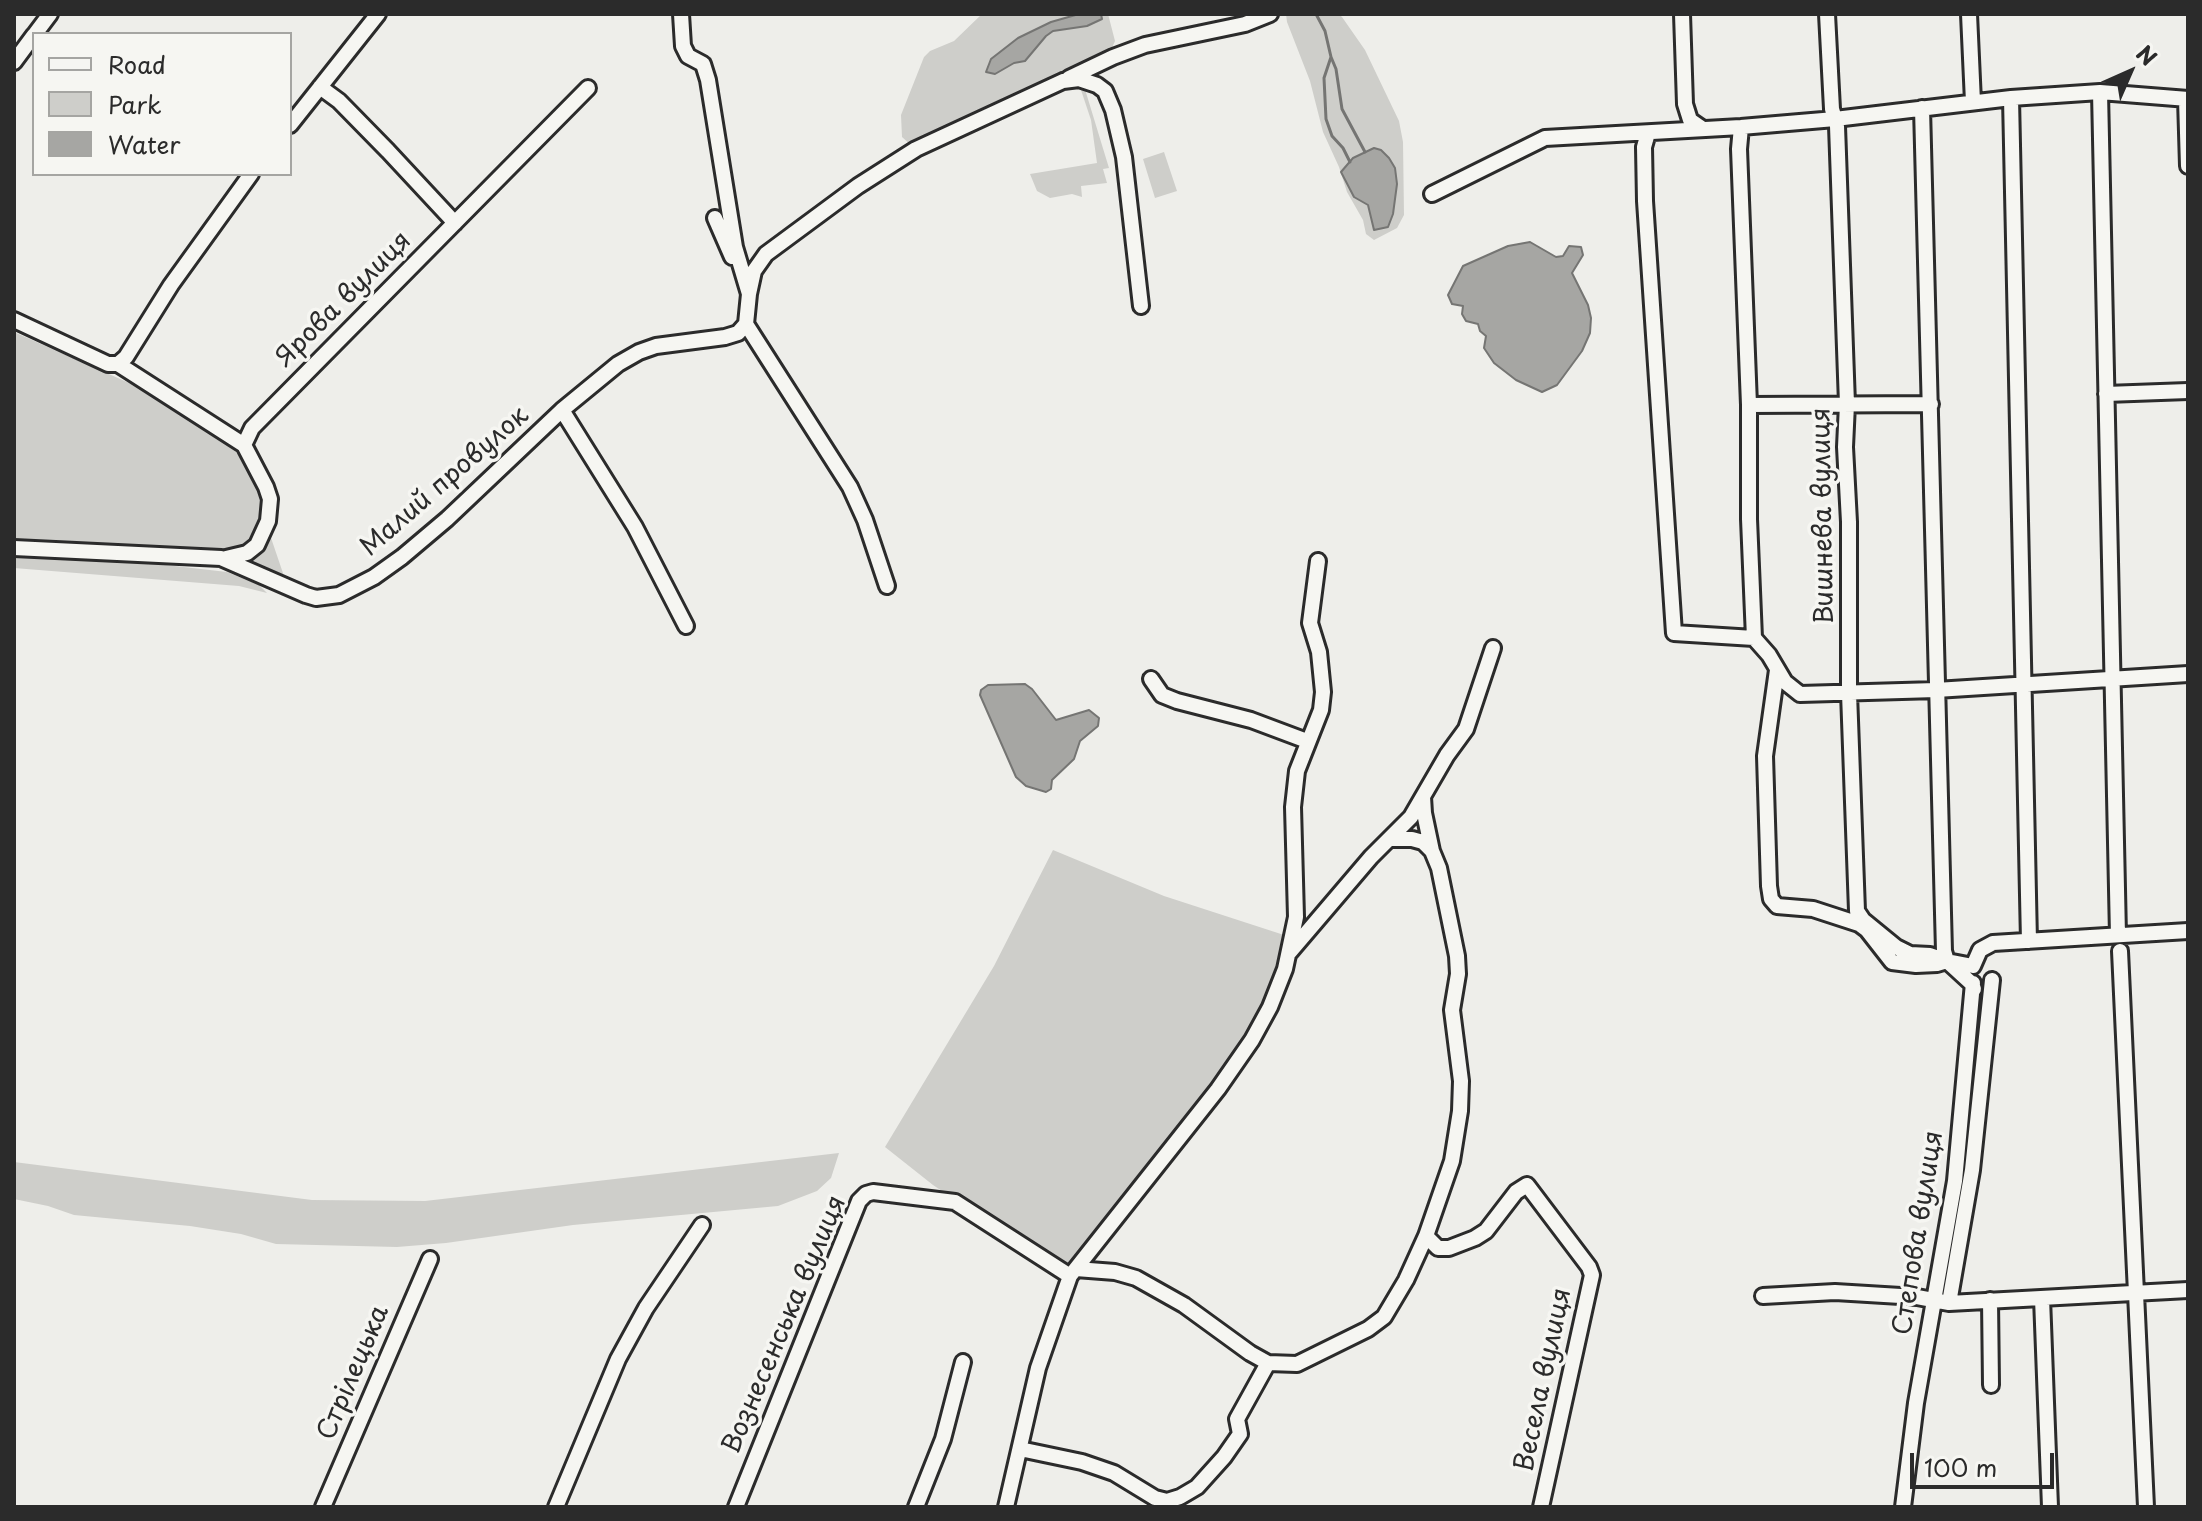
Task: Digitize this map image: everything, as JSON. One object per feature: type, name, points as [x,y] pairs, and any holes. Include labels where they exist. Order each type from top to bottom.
[{"type":"street","points":[[37,32],[50,14]]},
{"type":"street","points":[[292,122],[378,14]]},
{"type":"street","points":[[681,14],[683,46],[688,56],[703,64],[708,80],[735,247],[749,294]]},
{"type":"street","points":[[887,586],[865,520],[850,487],[746,324],[754,271],[766,254],[858,186],[916,149],[1137,48],[1245,24],[1270,14]]},
{"type":"street","points":[[1682,14],[1685,104],[1690,120],[1703,129]]},
{"type":"street","name":"Вишнева вулиця","points":[[1827,14],[1835,119],[1847,404],[1849,693],[1857,911],[1863,920],[1896,947],[1910,954],[1930,955],[1947,961]]},
{"type":"street","points":[[1969,14],[1973,102]]},
{"type":"street","points":[[14,62],[32,39]]},
{"type":"street","points":[[1063,81],[1088,81],[1105,91],[1109,100],[1124,157],[1141,306]]},
{"type":"street","points":[[320,87],[339,101],[455,223]]},
{"type":"street","name":"Ярова вулиця","points":[[244,445],[259,419],[588,88]]},
{"type":"street","points":[[2100,92],[2119,943],[2146,1507]]},
{"type":"street","points":[[1432,194],[1545,138],[1741,127],[2011,98],[2100,92],[2187,99],[2188,166]]},
{"type":"street","points":[[2011,98],[2029,941]]},
{"type":"street","points":[[1922,108],[1944,936],[1947,961],[1974,989]]},
{"type":"street","points":[[1741,127],[1739,149],[1754,638]]},
{"type":"street","points":[[1648,133],[1644,147],[1645,201],[1674,633],[1754,638],[1764,648],[1785,682],[1800,694],[1936,690],[2188,674]]},
{"type":"street","points":[[118,364],[126,357],[171,285],[250,176]]},
{"type":"street","points":[[715,218],[749,294]]},
{"type":"street","points":[[14,320],[108,364],[118,364],[244,445],[270,499],[268,521],[257,545],[236,557],[221,558]]},
{"type":"street","name":"Малий провулок","points":[[14,548],[221,558],[316,598],[339,595],[402,557],[447,519],[562,410],[618,364],[639,352],[672,343],[738,333],[746,324]]},
{"type":"street","points":[[2106,394],[2188,391]]},
{"type":"street","points":[[1749,405],[1931,404]]},
{"type":"street","points":[[562,410],[635,527],[686,626]]},
{"type":"street","points":[[1006,1507],[1038,1368],[1073,1272],[1218,1089],[1252,1040],[1270,1007],[1289,954],[1296,917],[1293,807],[1297,771],[1321,710],[1323,692],[1319,652],[1310,623],[1318,561]]},
{"type":"street","points":[[1289,954],[1371,857],[1411,817],[1466,729],[1493,648]]},
{"type":"street","points":[[1777,670],[1765,756],[1771,899],[1777,906],[1813,909],[1859,924],[1892,962],[1916,965],[1947,961],[1973,966],[1980,950],[1993,943],[2119,943],[2188,931]]},
{"type":"street","points":[[1151,679],[1162,695],[1177,701],[1251,720],[1307,741]]},
{"type":"street","points":[[1073,1272],[1115,1272],[1136,1278],[1184,1305],[1268,1363],[1297,1364],[1316,1357],[1384,1317],[1406,1280],[1426,1236],[1452,1161],[1460,1111],[1460,1073],[1452,1010],[1458,974],[1457,956],[1439,868],[1432,851],[1423,796]]},
{"type":"street","points":[[1391,839],[1423,842],[1432,851]]},
{"type":"street","name":"Степова вулиця","points":[[1903,1507],[1933,1300],[1955,1181],[1974,989],[1973,966]]},
{"type":"street","points":[[1949,1303],[1972,1170],[1992,980]]},
{"type":"street","name":"Весела вулиця","points":[[1426,1236],[1438,1248],[1449,1248],[1475,1238],[1486,1231],[1516,1192],[1527,1185],[1589,1267],[1592,1275],[1541,1507]]},
{"type":"street","name":"Вознесенська вулиця","points":[[736,1507],[859,1201],[866,1194],[873,1192],[955,1202],[1073,1272]]},
{"type":"street","points":[[556,1507],[618,1359],[646,1308],[702,1225]]},
{"type":"street","name":"Стрілецька","points":[[323,1507],[430,1259]]},
{"type":"street","points":[[1763,1296],[1835,1292],[1917,1297],[1949,1303],[2188,1290]]},
{"type":"street","points":[[2042,1298],[2050,1507]]},
{"type":"street","points":[[1990,1300],[1991,1385]]},
{"type":"street","points":[[916,1507],[943,1439],[963,1362]]},
{"type":"street","points":[[1020,1449],[1082,1462],[1114,1473],[1155,1498],[1167,1501],[1180,1497],[1212,1473],[1240,1434],[1237,1419],[1268,1363]]},
{"type":"green space","points":[[982,14],[1108,14],[1115,41],[1110,52],[912,146],[902,137],[901,115],[924,57],[930,51],[954,41]]},
{"type":"green space","points":[[1286,14],[1339,14],[1365,50],[1399,121],[1403,142],[1404,215],[1397,228],[1374,240],[1366,234],[1363,220],[1347,192],[1323,132],[1310,81]]},
{"type":"green space","points":[[1079,84],[1084,86],[1109,168],[1103,169],[1107,183],[1081,186],[1082,197],[1072,194],[1050,198],[1037,191],[1030,174],[1097,163],[1091,120]]},
{"type":"green space","points":[[1164,152],[1177,191],[1155,198],[1143,159]]},
{"type":"green space","points":[[14,332],[136,386],[243,458],[264,494],[264,511],[253,539],[243,549],[210,554],[14,540]]},
{"type":"green space","points":[[269,532],[286,582],[240,561]]},
{"type":"green space","points":[[14,556],[96,557],[227,572],[259,585],[267,593],[239,586],[14,568]]},
{"type":"green space","points":[[1053,850],[1164,896],[1284,935],[1270,990],[1225,1069],[1063,1272],[933,1185],[885,1147],[994,966]]},
{"type":"green space","points":[[839,1153],[831,1178],[817,1191],[778,1206],[573,1225],[397,1247],[276,1244],[241,1234],[190,1226],[74,1215],[14,1199],[14,1162],[312,1200],[425,1201]]},
{"type":"water","points":[[1079,14],[1101,14],[1102,19],[1087,26],[1053,31],[1025,61],[1014,63],[995,74],[986,72],[991,59],[1018,38],[1051,22]]},
{"type":"water","points":[[1374,148],[1389,158],[1395,168],[1397,184],[1388,227],[1374,230],[1368,205],[1354,197],[1341,172],[1353,158]]},
{"type":"water","points":[[1530,242],[1556,257],[1563,256],[1569,246],[1581,247],[1583,255],[1572,273],[1591,318],[1590,333],[1582,351],[1557,385],[1542,392],[1516,380],[1494,363],[1484,348],[1486,336],[1478,324],[1466,321],[1462,314],[1463,306],[1452,304],[1448,295],[1463,266],[1508,246]]},
{"type":"water","points":[[1025,684],[1056,720],[1089,710],[1099,718],[1098,726],[1080,741],[1074,759],[1052,780],[1051,789],[1046,792],[1026,786],[1016,777],[980,695],[988,685]]},
{"type":"waterway","points":[[1316,14],[1325,31],[1331,57],[1324,78],[1326,119],[1332,136],[1350,162]]},
{"type":"waterway","points":[[1331,57],[1336,69],[1342,109],[1365,152]]}]
